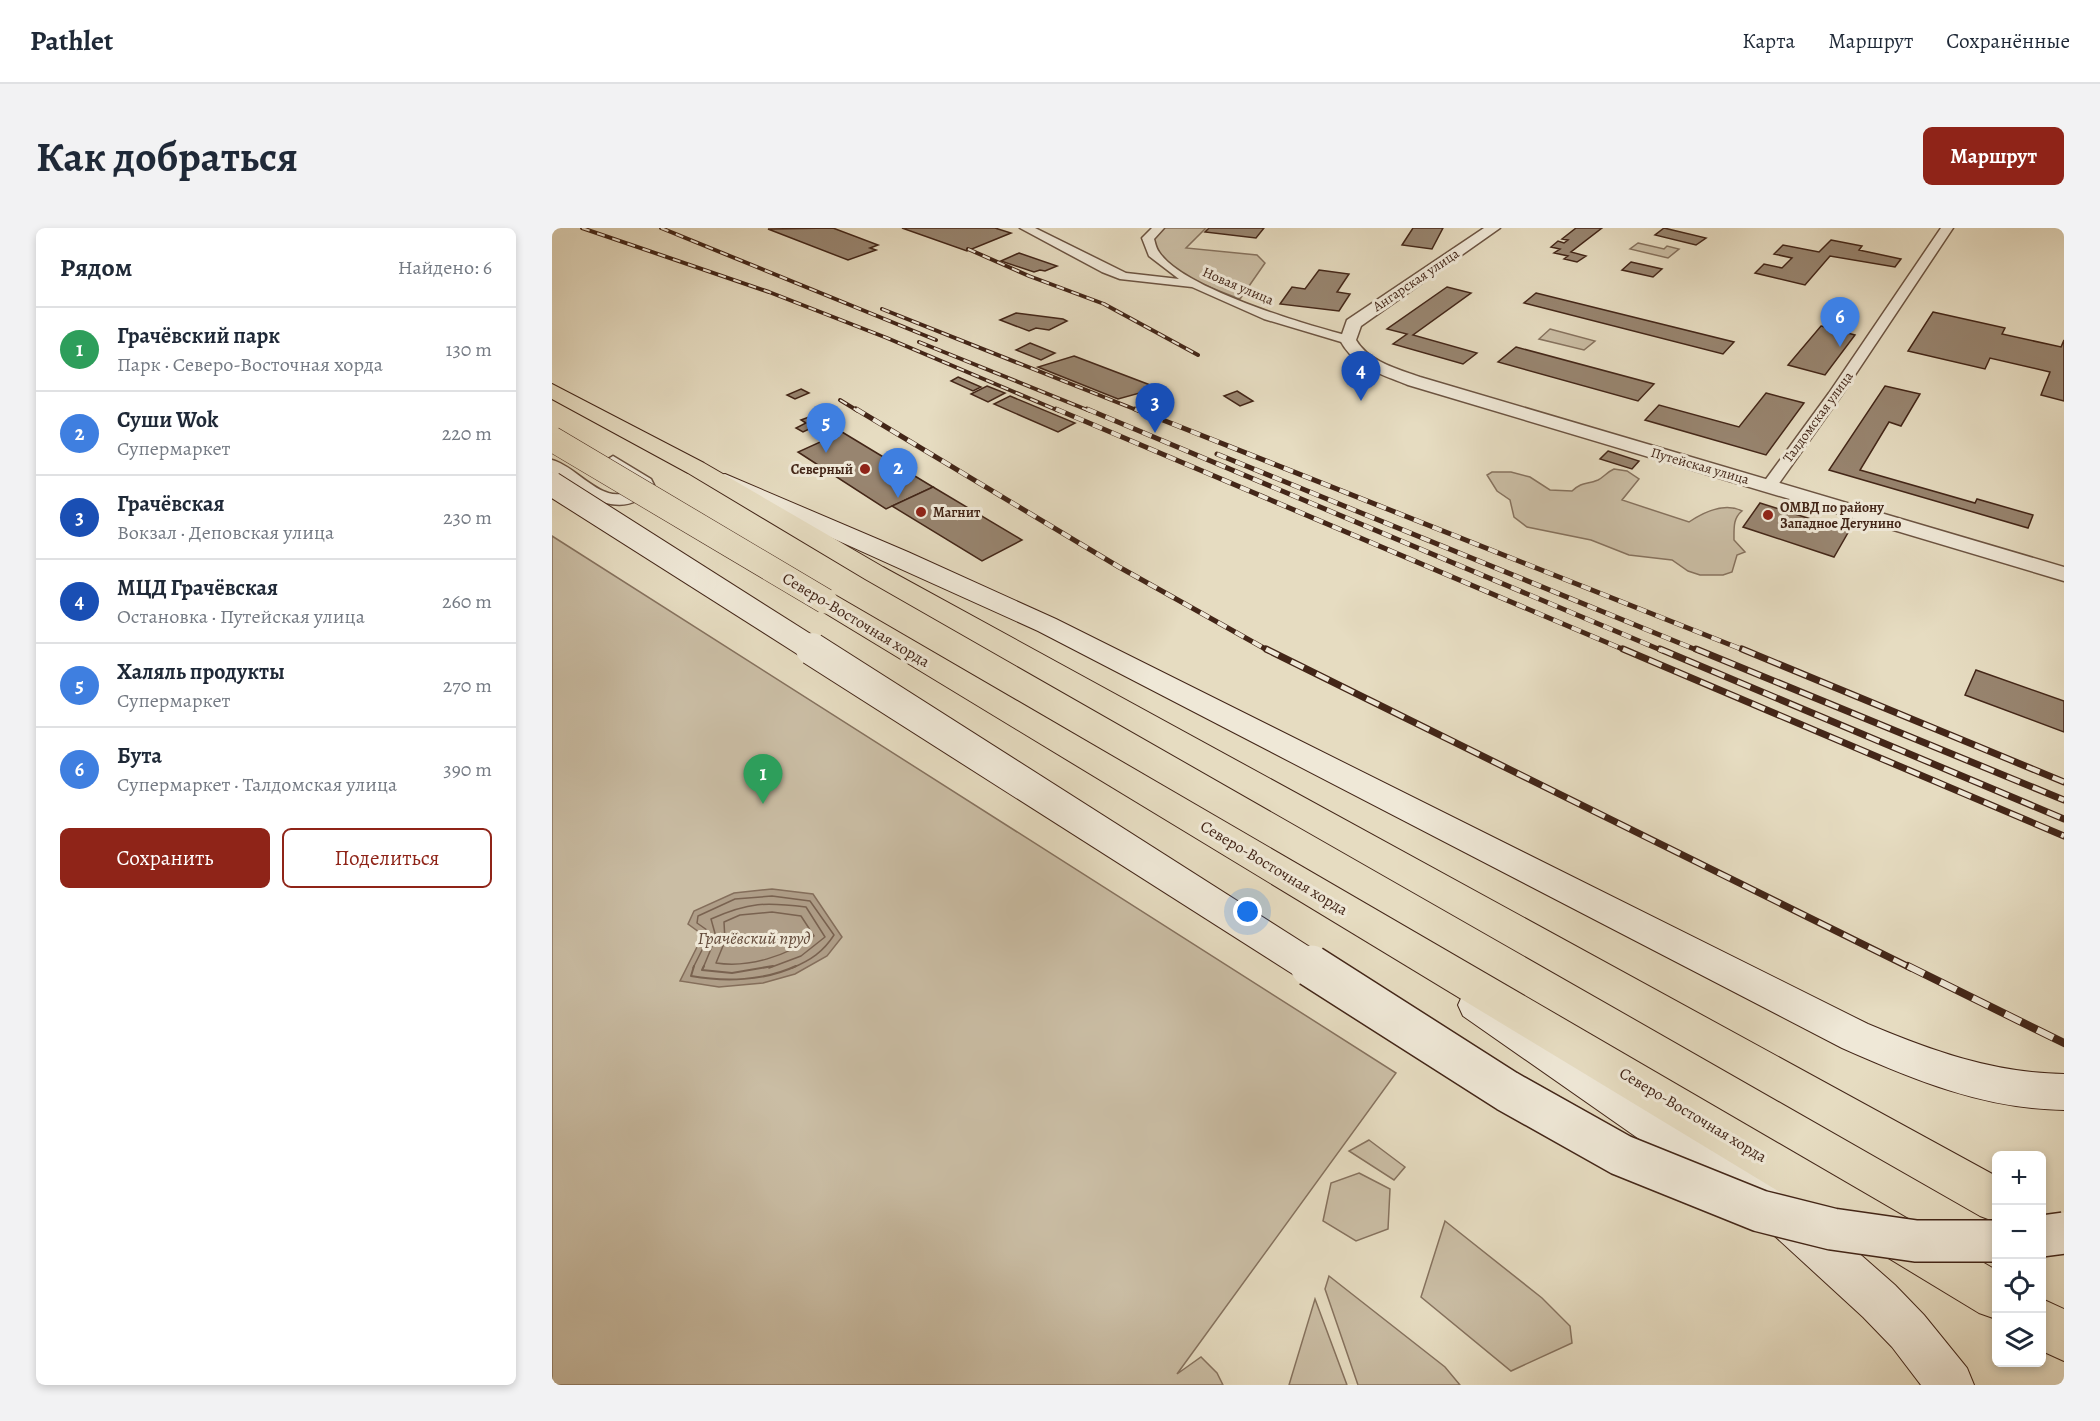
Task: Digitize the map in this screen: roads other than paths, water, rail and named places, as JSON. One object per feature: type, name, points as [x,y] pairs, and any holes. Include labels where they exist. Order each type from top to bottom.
[{"type":"main road","points":[[552,390],[696,468],[874,573],[1992,1198]]},
{"type":"main road","name":"Северо-Восточная хорда","points":[[552,438],[1992,1294]]},
{"type":"main road","points":[[696,468],[899,557],[1047,626],[1233,718],[1855,1036],[1946,1073],[1990,1086],[2028,1091],[2064,1092]]},
{"type":"main road","points":[[552,484],[1507,1091],[1621,1155],[1760,1211],[1832,1229],[1916,1241],[1992,1241]]},
{"type":"main road","points":[[1289,876],[1780,1212],[1879,1301],[1908,1331],[1950,1385]]},
{"type":"main road","points":[[2046,1227],[2064,1238]]},
{"type":"main road","points":[[2046,1235],[2064,1233]]},
{"type":"main road","points":[[2046,1326],[2064,1337]]},
{"type":"street","points":[[1026,228],[1124,276],[1197,285]]},
{"type":"street","name":"Новая улица","points":[[1158,228],[1148,238],[1149,249],[1165,265],[1197,285],[1300,328],[1322,336],[1348,340]]},
{"type":"street","name":"Ангарская улица","points":[[1348,340],[1353,324],[1363,316],[1493,228]]},
{"type":"street","name":"Талдомская улица","points":[[1769,486],[1834,396],[1947,228]]},
{"type":"street","name":"Путейская улица","points":[[1348,340],[1352,349],[1366,361],[1414,381],[2064,574]]},
{"type":"street","points":[[552,427],[643,479],[646,485],[631,496],[607,500],[552,465]]},
{"type":"water","name":"Грачёвский пруд","points":[[772,889],[813,894],[842,937],[827,956],[795,974],[763,983],[719,987],[680,981],[703,935],[688,924],[694,911],[734,893]]},
{"type":"railway","points":[[582,228],[769,292],[887,338],[1059,411]]},
{"type":"railway","points":[[661,228],[936,340]]},
{"type":"railway","points":[[968,249],[1029,276],[1104,304],[1198,355]]},
{"type":"railway","points":[[882,309],[1139,411]]},
{"type":"railway","points":[[919,342],[1090,411]]},
{"type":"railway","points":[[840,400],[858,411]]},
{"type":"railway","points":[[856,409],[1119,567],[1269,651]]},
{"type":"railway","points":[[1056,409],[1627,651]]},
{"type":"railway","points":[[1087,409],[1663,651]]},
{"type":"railway","points":[[1135,409],[1746,651]]},
{"type":"railway","points":[[1217,454],[1699,651]]},
{"type":"railway","points":[[1266,649],[1911,968]]},
{"type":"railway","points":[[1623,649],[2064,836]]},
{"type":"railway","points":[[1660,649],[2064,819]]},
{"type":"railway","points":[[1696,649],[2064,800]]},
{"type":"railway","points":[[1742,649],[2064,782]]},
{"type":"railway","points":[[1908,966],[2064,1043]]},
{"type":"place","name":"Бута","points":[[1840,347]]},
{"type":"place","name":"МЦД Грачёвская","points":[[1361,401]]},
{"type":"place","name":"Грачёвская","points":[[1155,433]]},
{"type":"place","name":"Халяль продукты","points":[[826,453]]},
{"type":"place","name":"Северный","points":[[865,469]]},
{"type":"place","name":"Суши Wok","points":[[898,498]]},
{"type":"place","name":"Магнит","points":[[921,512]]},
{"type":"place","name":"ОМВД по району Западное Дегунино","points":[[1768,515]]},
{"type":"place","name":"Грачёвский парк","points":[[763,804]]}]
